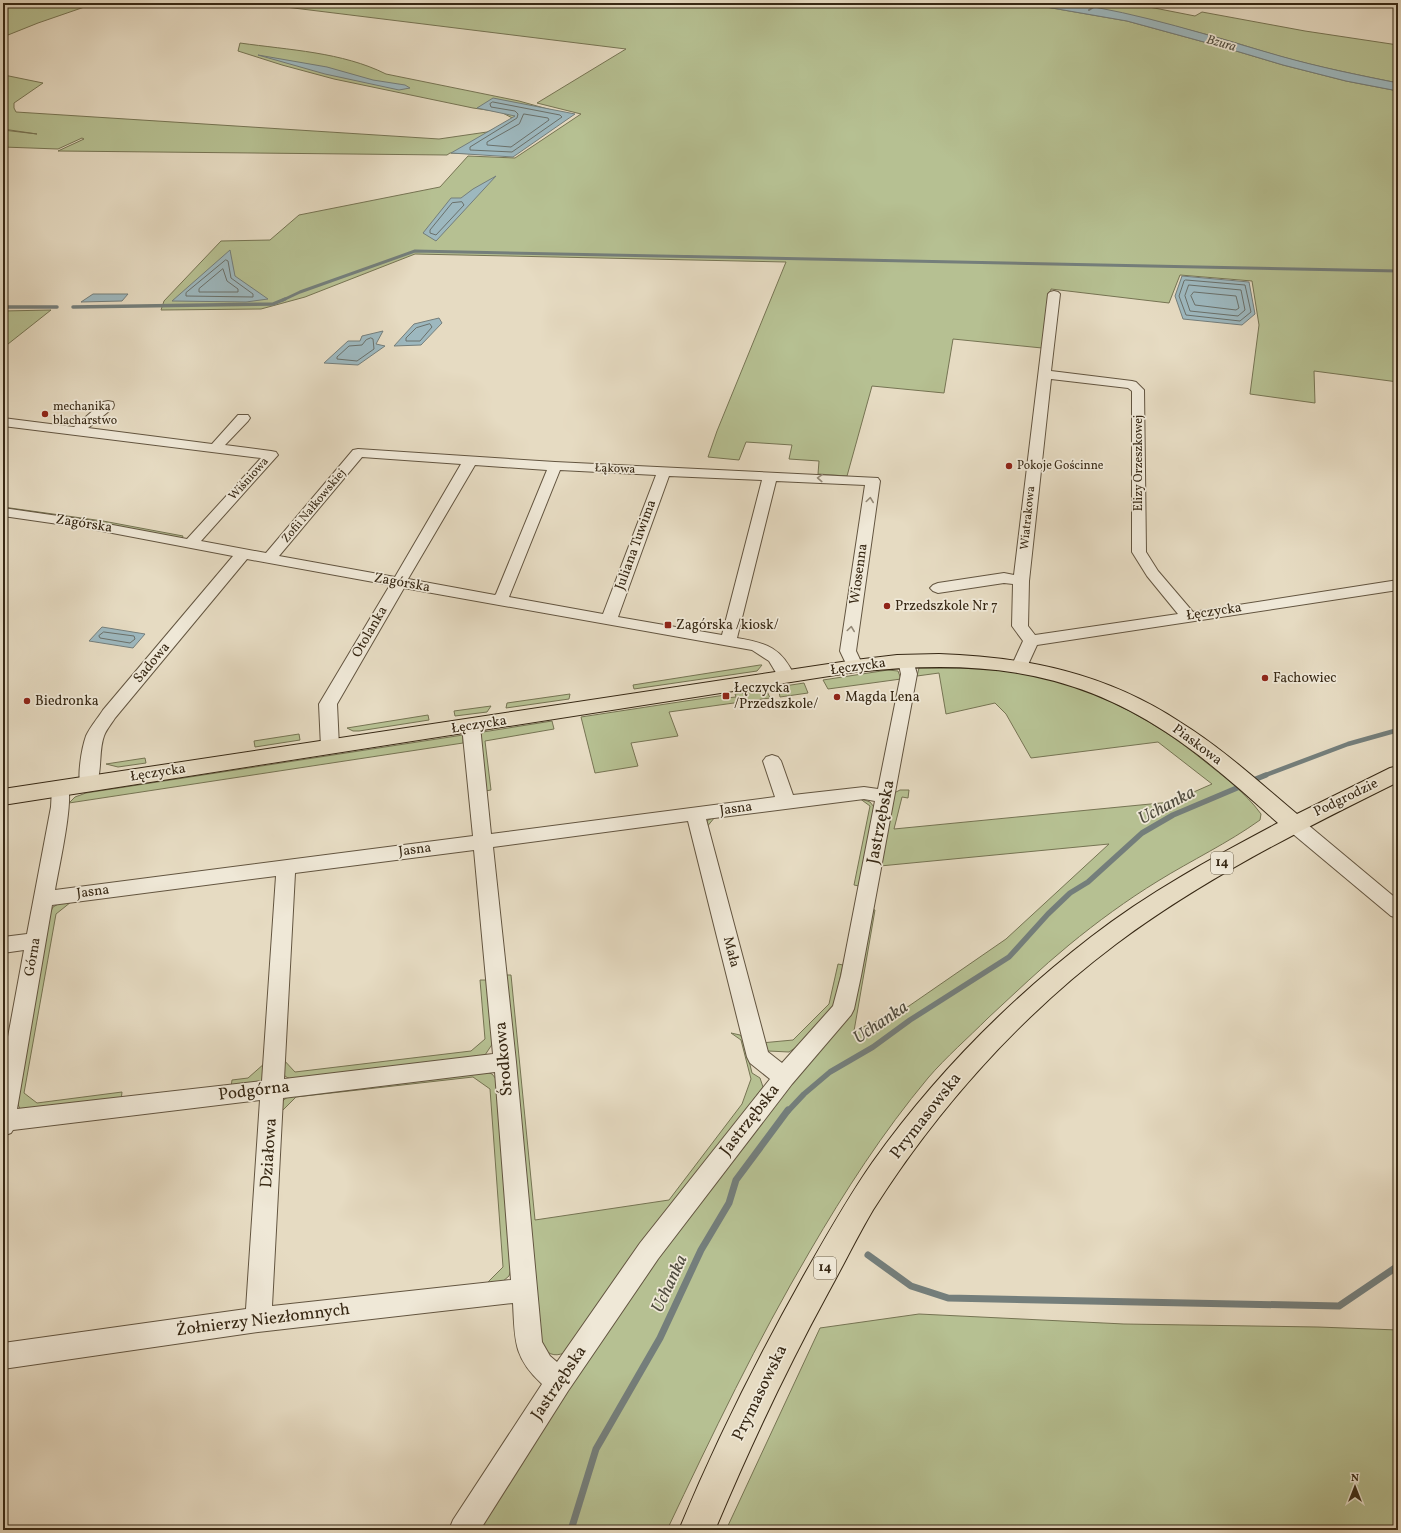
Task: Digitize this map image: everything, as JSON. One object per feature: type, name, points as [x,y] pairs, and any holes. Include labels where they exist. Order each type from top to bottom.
[{"type":"main road","name":"Łęczycka","points":[[3,797],[855,666],[906,661],[955,660]]},
{"type":"main road","name":"Piaskowa","points":[[955,660],[1001,662],[1020,665],[1084,683],[1118,696],[1144,709],[1190,738],[1294,824]]},
{"type":"main road","name":"Podgrodzie","points":[[1294,824],[1398,773]]},
{"type":"main road","name":"Prymasowska","points":[[698,1530],[752,1409],[804,1306],[863,1201],[927,1112],[976,1055],[1002,1029],[1035,998],[1112,934],[1203,874],[1294,824]]},
{"type":"street","name":"Wiatrakowa","points":[[1031,641],[1020,626],[1021,581],[1054,294]]},
{"type":"street","name":"Elizy Orzeszkowej","points":[[1044,374],[1132,385],[1138,390],[1139,552],[1152,573],[1188,616]]},
{"type":"street","points":[[77,431],[108,405]]},
{"type":"street","points":[[215,448],[243,418]]},
{"type":"street","name":"Wiśniowa","points":[[3,422],[271,455],[190,544]]},
{"type":"street","name":"Łąkowa","points":[[358,453],[555,466],[873,481]]},
{"type":"street","name":"Zofii Nałkowskiej","points":[[270,559],[358,453]]},
{"type":"street","name":"Otolanka","points":[[330,747],[328,704],[470,461]]},
{"type":"street","points":[[499,601],[504,594],[555,466]]},
{"type":"street","name":"Juliana Tuwima","points":[[609,620],[664,471]]},
{"type":"street","points":[[728,640],[732,632],[770,476]]},
{"type":"street","name":"Wiosenna","points":[[855,666],[848,651],[873,481]]},
{"type":"street","name":"Zagórska","points":[[3,512],[86,524],[398,583],[728,640],[756,646],[766,650],[781,664],[787,677]]},
{"type":"street","name":"Sadowa","points":[[88,784],[91,754],[95,736],[109,714],[243,554]]},
{"type":"street","points":[[938,588],[1004,578],[1021,581]]},
{"type":"street","name":"Łęczycka","points":[[1031,641],[1398,585]]},
{"type":"street","points":[[1020,665],[1031,641]]},
{"type":"street","name":"Jastrzębska","points":[[462,1530],[559,1382],[649,1251],[784,1077],[843,1009],[851,976],[909,674],[906,661]]},
{"type":"street","name":"Środkowa","points":[[471,726],[505,1062],[529,1346],[541,1365],[559,1382]]},
{"type":"street","points":[[772,761],[786,802]]},
{"type":"street","name":"Górna","points":[[3,1123],[60,807],[61,788]]},
{"type":"street","name":"Jasna","points":[[43,899],[696,815],[786,802],[864,793],[886,796]]},
{"type":"street","name":"Mała","points":[[696,815],[758,1057],[784,1077]]},
{"type":"street","name":"Piaskowa","points":[[1294,824],[1398,911]]},
{"type":"street","name":"Działowa","points":[[258,1320],[286,867]]},
{"type":"street","points":[[3,945],[36,940]]},
{"type":"street","name":"Podgórna","points":[[3,1123],[505,1062]]},
{"type":"street","name":"Żołnierzy Niezłomnych","points":[[3,1356],[258,1320],[524,1290]]},
{"type":"green space","points":[[3,3],[96,3],[3,37]]},
{"type":"green space","points":[[253,3],[1023,3],[1127,21],[1283,65],[1346,81],[1398,91],[1398,382],[1314,371],[1315,403],[1250,394],[1259,325],[1252,281],[1180,275],[1169,303],[1051,289],[1042,348],[953,339],[944,393],[872,386],[847,476],[818,474],[819,461],[789,459],[792,445],[746,442],[739,460],[708,457],[717,431],[786,262],[415,254],[305,297],[261,309],[161,310],[164,301],[221,241],[270,240],[299,215],[440,187],[468,156],[515,158],[581,114],[537,103],[626,49]]},
{"type":"green space","points":[[1067,3],[1129,3],[1195,16],[1202,12],[1305,31],[1398,45],[1398,83],[1308,64],[1221,38],[1158,22]]},
{"type":"green space","points":[[240,43],[333,56],[352,61],[386,74],[519,101],[562,113],[506,155],[450,153],[447,155],[58,151],[84,139],[82,138],[58,149],[3,147],[3,130],[37,134],[3,129],[4,75],[43,83],[14,103],[16,112],[439,139],[487,132],[516,120],[501,112],[473,108],[334,79],[282,65],[238,51]]},
{"type":"green space","points":[[51,310],[3,348],[3,311]]},
{"type":"green space","points":[[3,507],[103,521],[183,536],[182,539],[3,509]]},
{"type":"green space","points":[[762,665],[757,671],[634,689],[633,685]]},
{"type":"green space","points":[[919,668],[969,668],[1019,673],[1069,685],[1117,704],[1183,744],[1219,773],[1255,806],[1261,814],[1260,820],[1146,888],[1090,928],[988,1018],[935,1070],[911,1098],[865,1162],[790,1285],[753,1354],[667,1530],[476,1530],[621,1310],[687,1217],[771,1108],[850,1013],[872,909],[875,910],[854,1031],[906,1008],[1006,939],[1109,844],[880,866],[894,793],[900,790],[909,790],[908,798],[902,797],[894,829],[1171,802],[1212,784],[1158,742],[1031,758],[1006,714],[995,703],[946,714],[939,673],[917,676]]},
{"type":"green space","points":[[888,670],[898,671],[901,679],[828,689],[823,680]]},
{"type":"green space","points":[[804,683],[808,693],[780,697],[778,687]]},
{"type":"green space","points":[[766,689],[770,698],[669,712],[678,736],[631,743],[638,766],[595,773],[581,717],[725,695],[726,698],[736,697],[735,694]]},
{"type":"green space","points":[[570,694],[569,699],[506,708],[507,703]]},
{"type":"green space","points":[[491,706],[487,712],[455,716],[454,711]]},
{"type":"green space","points":[[428,715],[429,720],[359,731],[353,731],[347,728]]},
{"type":"green space","points":[[552,721],[554,729],[485,741],[491,790],[485,791],[479,738],[483,732]]},
{"type":"green space","points":[[299,734],[300,740],[255,747],[254,741]]},
{"type":"green space","points":[[463,735],[463,743],[69,803],[75,797],[86,793]]},
{"type":"green space","points":[[145,758],[146,763],[118,767],[106,764]]},
{"type":"green space","points":[[859,798],[870,802],[874,807],[859,886],[854,885],[870,806]]},
{"type":"green space","points":[[715,817],[706,828],[761,1043],[793,1040],[829,1004],[838,964],[843,965],[834,1005],[798,1046],[789,1052],[768,1051],[761,1049],[704,825],[708,820]]},
{"type":"green space","points":[[62,902],[71,902],[56,914],[24,1093],[37,1103],[122,1092],[121,1101],[20,1109],[17,1102],[49,915],[53,907]]},
{"type":"green space","points":[[505,975],[511,975],[535,1220],[669,1200],[742,1104],[751,1079],[741,1040],[731,1033],[740,1035],[744,1040],[752,1073],[760,1078],[763,1087],[681,1195],[569,1351],[557,1355],[551,1354],[541,1347]]},
{"type":"green space","points":[[480,980],[488,980],[493,1043],[485,1055],[294,1080],[286,1077],[283,1073],[282,1058],[295,1072],[471,1051],[485,1039]]},
{"type":"green space","points":[[265,1063],[264,1076],[261,1082],[231,1087],[232,1080],[248,1078]]},
{"type":"green space","points":[[484,1071],[492,1074],[497,1080],[512,1266],[509,1276],[502,1282],[487,1283],[503,1267],[490,1089],[473,1077],[296,1097],[280,1113],[282,1102],[292,1095]]},
{"type":"green space","points":[[919,1314],[1124,1324],[1318,1327],[1398,1330],[1398,1530],[726,1530],[820,1328]]},
{"type":"water","name":"Bzura","points":[[1023,3],[1069,3],[1096,7],[1149,19],[1295,60],[1398,83],[1398,91],[1346,81],[1283,65],[1127,21]]},
{"type":"water","points":[[258,55],[327,67],[373,80],[405,85],[410,88],[399,90],[325,74]]},
{"type":"water","points":[[493,98],[575,114],[513,157],[451,153],[515,116],[477,108]]},
{"type":"water","points":[[496,176],[436,241],[423,233],[451,198],[461,198],[473,189]]},
{"type":"water","points":[[230,250],[235,276],[268,299],[246,302],[172,301]]},
{"type":"water","points":[[1182,276],[1249,282],[1255,314],[1242,325],[1183,319],[1175,296]]},
{"type":"water","points":[[93,294],[128,294],[122,301],[81,302]]},
{"type":"water","points":[[439,318],[442,323],[421,345],[394,346],[414,324]]},
{"type":"water","points":[[383,331],[376,344],[385,346],[358,365],[324,363],[348,341],[360,341],[362,336]]},
{"type":"water","points":[[102,627],[145,634],[133,648],[89,641]]},
{"type":"waterway","points":[[1089,10],[1100,3]]},
{"type":"waterway","points":[[283,300],[300,292],[415,251],[1398,271]]},
{"type":"waterway","points":[[73,307],[273,304],[285,299]]},
{"type":"waterway","points":[[3,307],[57,307]]},
{"type":"waterway","name":"Uchanka","points":[[1263,776],[1348,744],[1398,730]]},
{"type":"waterway","name":"Uchanka","points":[[1251,781],[1266,775]]},
{"type":"waterway","name":"Uchanka","points":[[788,1111],[804,1094],[830,1072],[873,1047],[910,1020],[1009,957],[1048,914],[1070,893],[1088,882],[1142,833],[1173,815],[1244,785]]},
{"type":"waterway","name":"Uchanka","points":[[571,1530],[596,1449],[660,1338],[701,1250],[729,1203],[736,1180],[788,1110]]},
{"type":"waterway","points":[[868,1255],[911,1286],[948,1298],[1339,1306],[1398,1266]]},
{"type":"place","name":"mechanika blacharstwo","points":[[45,414]]},
{"type":"place","name":"Pokoje Gościnne","points":[[1009,466]]},
{"type":"place","name":"Przedszkole Nr 7","points":[[887,606]]},
{"type":"place","name":"Zagórska /kiosk/","points":[[668,625]]},
{"type":"place","name":"Fachowiec","points":[[1265,678]]},
{"type":"place","name":"Łęczycka /Przedszkole/","points":[[726,696]]},
{"type":"place","name":"Magda Lena","points":[[837,697]]},
{"type":"place","name":"Biedronka","points":[[27,701]]}]
